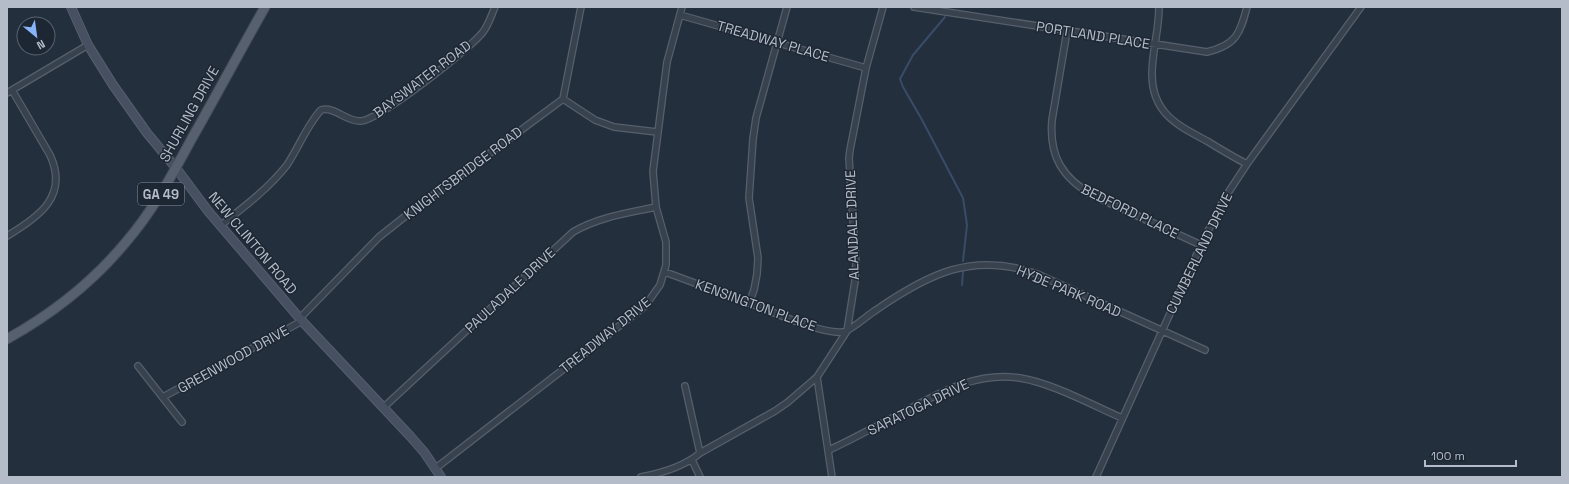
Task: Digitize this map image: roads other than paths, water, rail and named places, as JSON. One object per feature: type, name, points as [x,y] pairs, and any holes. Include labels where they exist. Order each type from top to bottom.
[{"type":"main road","name":"SHURLING DRIVE","points":[[7,339],[58,307],[87,283],[113,257],[138,227],[176,168],[262,9]]},
{"type":"street","name":"NEW CLINTON ROAD","points":[[71,7],[88,45],[113,85],[147,134],[176,168],[208,211],[301,320],[410,436],[436,468],[441,477]]},
{"type":"street","name":"BAYSWATER ROAD","points":[[221,226],[257,197],[272,182],[286,165],[321,110],[327,108],[353,120],[361,121],[369,119],[383,111],[469,46],[489,22],[494,7]]},
{"type":"street","points":[[581,7],[563,98],[595,120],[614,127],[657,132]]},
{"type":"street","name":"TREADWAY DRIVE","points":[[436,468],[645,306],[657,291],[665,272],[667,254],[666,242],[656,207],[653,171],[667,62],[682,7]]},
{"type":"street","points":[[748,303],[754,290],[758,258],[749,198],[753,138],[756,118],[787,7]]},
{"type":"street","name":"ALANDALE DRIVE","points":[[641,477],[661,472],[692,460],[700,453],[775,411],[788,402],[817,377],[848,331],[856,263],[849,158],[866,68],[883,7]]},
{"type":"street","name":"PORTLAND PLACE","points":[[914,7],[1207,52],[1223,47],[1235,38],[1241,29],[1247,7]]},
{"type":"street","points":[[1159,7],[1152,75],[1154,90],[1161,107],[1172,121],[1184,129],[1247,164]]},
{"type":"street","name":"CUMBERLAND DRIVE","points":[[1096,477],[1201,245],[1224,199],[1247,164],[1361,7]]},
{"type":"street","name":"TREADWAY PLACE","points":[[680,14],[866,68]]},
{"type":"street","name":"BEDFORD PLACE","points":[[1067,31],[1051,133],[1058,163],[1067,176],[1079,188],[1201,245]]},
{"type":"street","points":[[7,236],[29,222],[46,206],[53,194],[56,178],[55,166],[50,155],[10,91],[88,45]]},
{"type":"street","name":"KNIGHTSBRIDGE ROAD","points":[[301,320],[379,237],[563,98]]},
{"type":"street","name":"PAULADALE DRIVE","points":[[384,407],[573,232],[602,219],[656,207]]},
{"type":"street","name":"HYDE PARK ROAD","points":[[848,331],[881,306],[924,281],[956,268],[987,264],[1015,267],[1037,274],[1206,350]]},
{"type":"street","name":"KENSINGTON PLACE","points":[[665,272],[791,320],[835,332],[848,331]]},
{"type":"street","name":"GREENWOOD DRIVE","points":[[163,397],[301,320]]},
{"type":"street","points":[[138,366],[182,422]]},
{"type":"street","points":[[817,377],[832,477]]},
{"type":"street","name":"SARATOGA DRIVE","points":[[829,450],[953,387],[980,379],[1000,377],[1019,378],[1033,381],[1049,386],[1122,418]]},
{"type":"street","points":[[685,386],[700,453]]},
{"type":"street","points":[[692,460],[700,477]]},
{"type":"waterway","points":[[945,17],[913,55],[900,79],[963,198],[967,225],[963,261]]},
{"type":"waterway","points":[[962,285],[963,271]]}]
